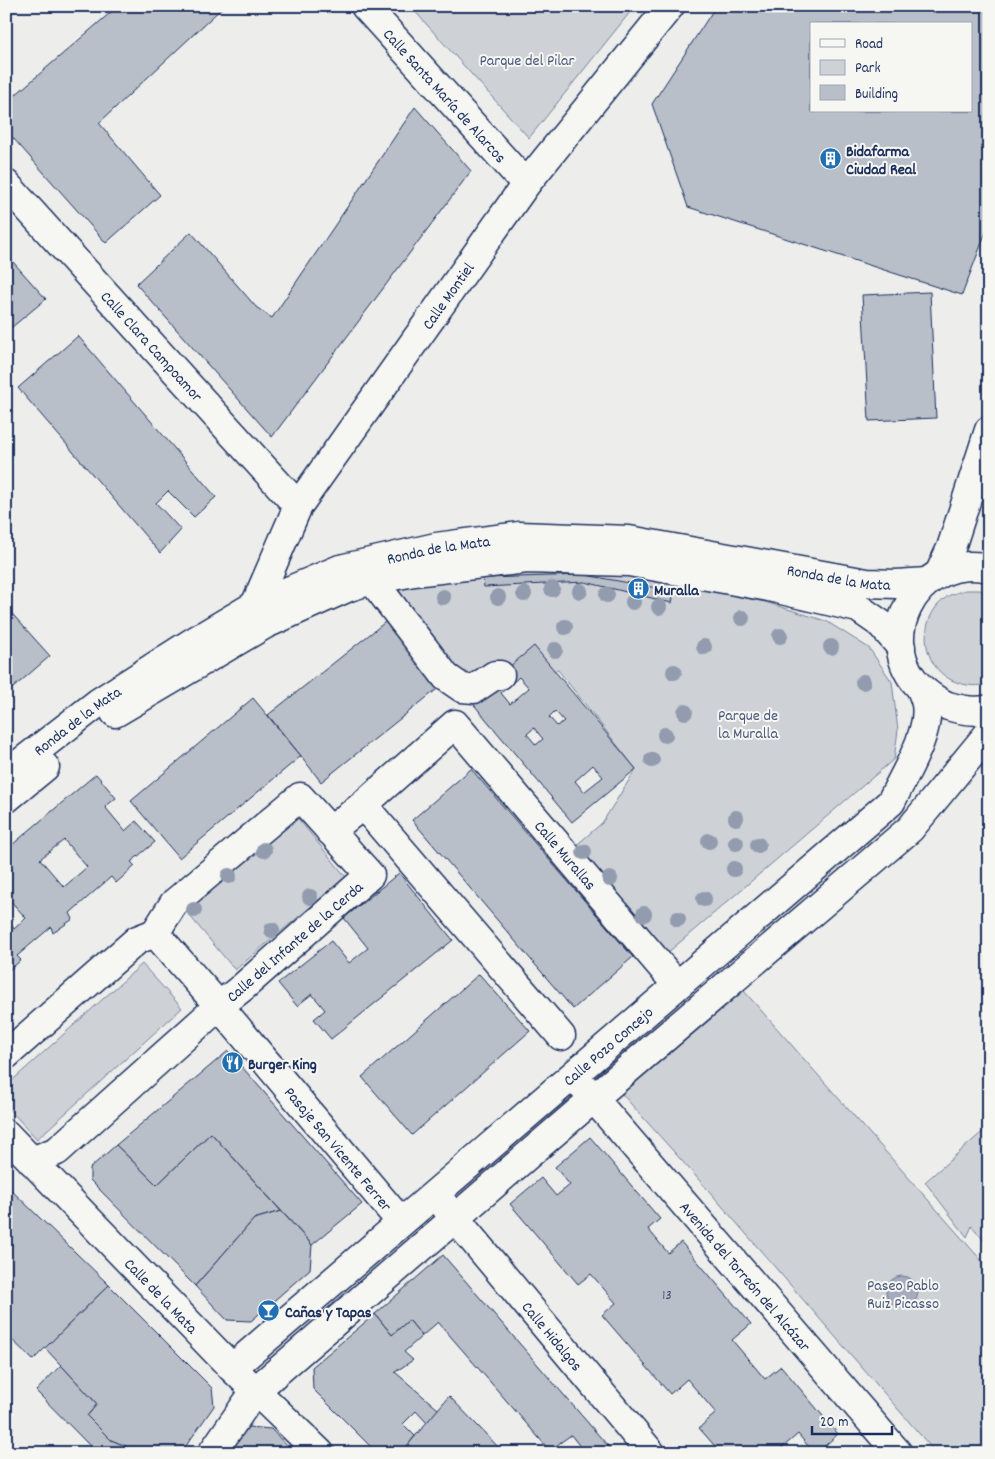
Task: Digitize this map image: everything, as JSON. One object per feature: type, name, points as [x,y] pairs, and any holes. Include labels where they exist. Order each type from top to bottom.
[{"type":"main road","name":"Calle Santa María de Alarcos","points":[[365,6],[526,184]]},
{"type":"main road","name":"Calle Montiel","points":[[255,605],[298,506],[526,184],[670,6]]},
{"type":"main road","name":"Calle Clara Campoamor","points":[[6,184],[298,506]]},
{"type":"main road","points":[[989,430],[951,548],[933,578],[914,595],[905,611],[901,629],[901,647],[904,662],[911,677],[921,689],[939,703],[960,710],[983,710],[989,708]]},
{"type":"main road","name":"Ronda de la Mata","points":[[10,764],[99,702],[191,643],[255,605],[340,569],[436,547],[519,536],[629,540],[867,583],[896,584],[933,578],[959,567],[979,566],[989,568]]},
{"type":"main road","name":"Ronda de la Mata","points":[[6,799],[30,778],[112,715],[266,624],[349,587],[372,580],[414,572],[527,559],[629,562],[769,587],[858,608],[881,624],[901,647]]},
{"type":"main road","points":[[372,580],[446,677],[462,688],[474,689],[495,675],[500,675]]},
{"type":"main road","name":"Calle Pozo Concejo","points":[[232,1368],[891,802],[924,729],[926,705],[921,689]]},
{"type":"main road","name":"Calle Murallas","points":[[363,805],[456,724],[677,985]]},
{"type":"main road","name":"Calle Pozo Concejo","points":[[910,829],[989,733]]},
{"type":"main road","name":"Calle Pozo Concejo","points":[[212,1453],[255,1392],[593,1099],[989,764]]},
{"type":"main road","name":"Calle del Infante de la Cerda","points":[[32,1161],[57,1151],[219,1006],[370,875],[300,797],[174,903],[155,933],[219,1006]]},
{"type":"main road","points":[[330,831],[363,805],[561,1036]]},
{"type":"main road","points":[[6,1055],[136,940],[155,933]]},
{"type":"main road","name":"Pasaje San Vicente Ferrer","points":[[219,1006],[401,1222]]},
{"type":"main road","name":"Avenida del Torreón del Alcázar","points":[[573,1074],[898,1453]]},
{"type":"main road","name":"Calle de la Mata","points":[[6,1134],[255,1392],[320,1453]]},
{"type":"main road","name":"Calle Hidalgos","points":[[434,1194],[652,1453]]},
{"type":"green space","name":"Parque del Pilar","points":[[410,6],[635,6],[529,138]]},
{"type":"green space","name":"Parque de la Muralla","points":[[527,559],[642,577],[765,602],[826,621],[869,648],[892,682],[898,730],[894,759],[658,961],[572,849],[602,823],[636,769],[558,670],[446,677],[372,580]]},
{"type":"green space","points":[[965,590],[980,590],[989,593],[989,683],[974,686],[962,684],[946,677],[936,667],[929,655],[926,642],[927,628],[931,616],[939,604],[950,595]]},
{"type":"green space","points":[[296,816],[346,877],[235,970],[184,909]]},
{"type":"green space","points":[[142,964],[182,1008],[37,1139],[6,1106],[6,1086]]},
{"type":"green space","name":"Paseo Pablo Ruiz Picasso","points":[[744,991],[989,1269],[989,1453],[936,1453],[708,1190],[622,1094]]},
{"type":"green space","points":[[989,1126],[989,1247],[972,1226],[967,1237],[925,1182]]},
{"type":"water","points":[[902,1276],[908,1277],[913,1281],[917,1286],[917,1298],[913,1303],[908,1307],[902,1308],[896,1307],[891,1303],[887,1298],[886,1292],[887,1286],[891,1281],[896,1277]]},
{"type":"building","points":[[118,6],[224,6],[99,123],[160,195],[106,243],[6,130],[6,103]]},
{"type":"building","name":"Bidafarma Ciudad Real","points":[[716,6],[989,6],[989,224],[962,295],[688,207],[652,104]]},
{"type":"building","points":[[415,107],[471,171],[272,437],[136,284],[191,232],[256,307],[272,318]]},
{"type":"building","points":[[6,254],[46,299],[6,332]]},
{"type":"building","points":[[930,292],[936,418],[869,421],[862,295]]},
{"type":"building","points":[[78,336],[216,497],[194,517],[168,491],[156,503],[181,530],[160,553],[18,388]]},
{"type":"building","name":"Muralla","points":[[585,575],[674,591],[672,603],[585,582],[484,587],[483,578]]},
{"type":"building","points":[[6,607],[50,656],[6,694]]},
{"type":"building","points":[[389,619],[441,686],[321,782],[268,715]]},
{"type":"building","points":[[534,646],[636,769],[572,822],[470,700]],"holes":[[[519,677],[529,688],[510,704],[501,693]],[[555,711],[564,721],[557,726],[549,717]],[[534,728],[543,739],[536,745],[527,734]],[[593,765],[603,777],[584,792],[575,781]]]},
{"type":"building","points":[[253,698],[301,756],[179,858],[131,801]]},
{"type":"building","points":[[471,769],[633,957],[573,1009],[412,820]]},
{"type":"building","points":[[96,774],[116,798],[105,807],[125,831],[136,821],[155,842],[131,862],[135,866],[116,883],[111,877],[70,913],[73,919],[53,933],[51,927],[17,956],[21,960],[6,973],[6,930],[12,926],[14,929],[26,918],[6,896],[6,850]],"holes":[[[64,840],[87,867],[64,887],[40,859]]]},
{"type":"building","points":[[399,873],[453,940],[331,1039],[314,1019],[325,1010],[312,994],[297,1006],[278,983],[331,941],[349,963],[368,948],[344,918]]},
{"type":"building","points":[[479,974],[530,1031],[412,1135],[362,1077]]},
{"type":"building","points":[[228,1051],[362,1204],[312,1245],[211,1133],[157,1185],[116,1145]]},
{"type":"building","points":[[211,1133],[281,1211],[254,1219],[195,1286],[90,1180],[90,1168],[116,1145],[157,1185]]},
{"type":"building","points":[[590,1137],[660,1219],[648,1229],[668,1253],[681,1242],[751,1324],[732,1340],[765,1379],[781,1366],[838,1434],[817,1453],[814,1453],[798,1434],[776,1453],[721,1453],[699,1428],[716,1413],[687,1379],[670,1394],[602,1315],[616,1303],[591,1274],[578,1284],[510,1204],[541,1178],[556,1196],[570,1185],[555,1167]]},
{"type":"building","points":[[6,1185],[109,1285],[33,1360],[6,1334]]},
{"type":"building","points":[[281,1211],[312,1245],[310,1269],[251,1321],[227,1320],[195,1286],[254,1219]]},
{"type":"building","points":[[443,1255],[614,1453],[585,1453],[571,1435],[557,1445],[563,1453],[552,1453],[438,1322],[422,1336],[409,1320],[392,1335],[375,1314]]},
{"type":"building","points":[[109,1285],[212,1388],[214,1406],[181,1453],[142,1453],[111,1440],[87,1416],[97,1404],[45,1348]]},
{"type":"building","points":[[375,1314],[392,1335],[409,1320],[422,1336],[404,1352],[413,1360],[395,1372],[439,1410],[427,1423],[416,1411],[403,1424],[415,1436],[401,1453],[377,1453],[313,1389],[312,1367]]},
{"type":"building","points":[[61,1365],[97,1404],[87,1416],[111,1440],[142,1453],[85,1453],[90,1446],[36,1391]]},
{"type":"building","points":[[449,1396],[504,1453],[401,1453]]},
{"type":"building","points":[[248,1427],[271,1429],[294,1453],[230,1453]]},
{"type":"place","name":"Bidafarma Ciudad Real","points":[[830,159]]},
{"type":"place","name":"Muralla","points":[[638,589]]},
{"type":"place","name":"Burger King","points":[[232,1063]]},
{"type":"place","name":"Cañas y Tapas","points":[[269,1311]]}]
